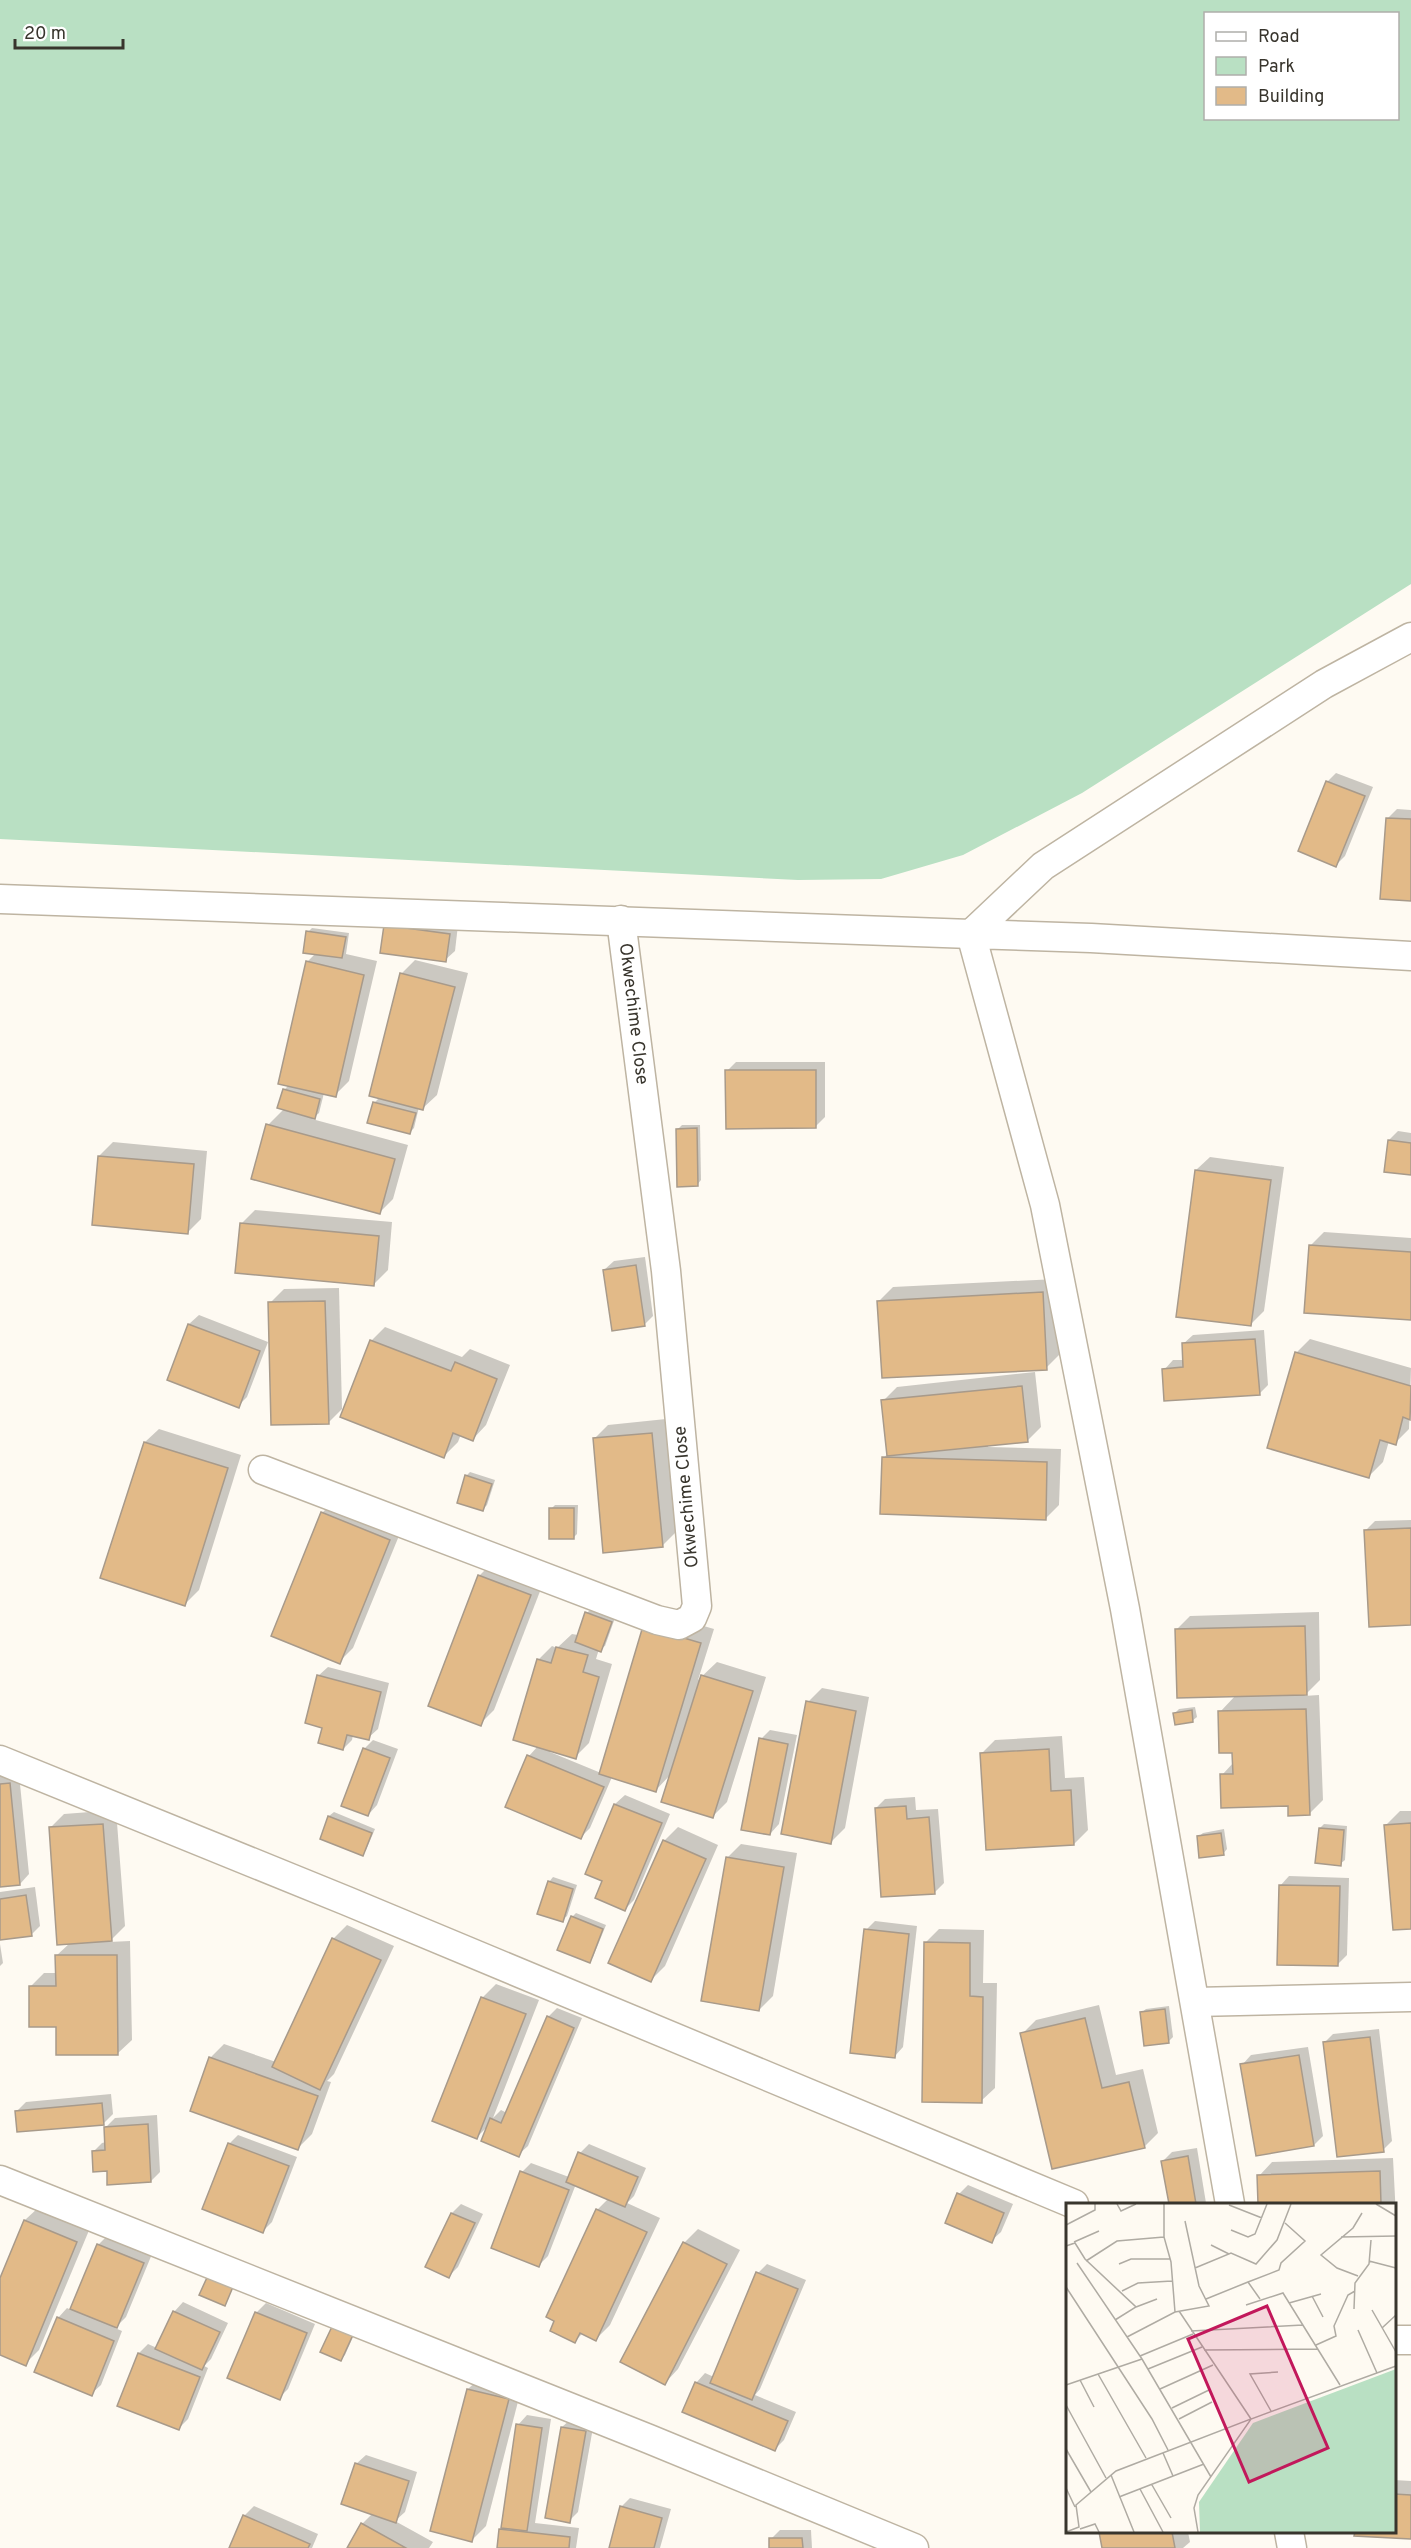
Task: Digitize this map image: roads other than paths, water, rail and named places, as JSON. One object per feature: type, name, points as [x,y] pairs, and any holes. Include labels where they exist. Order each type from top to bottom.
[{"type":"street","points":[[972,934],[1043,866],[1324,684],[1411,637]]},
{"type":"street","points":[[0,899],[1091,938],[1411,956]]},
{"type":"street","name":"Okwechime Close","points":[[263,1470],[657,1620],[679,1625],[692,1618],[697,1606],[668,1282],[621,920]]},
{"type":"street","points":[[972,934],[1045,1205],[1125,1609],[1230,2203]]},
{"type":"street","points":[[0,1760],[358,1906],[1069,2203]]},
{"type":"street","points":[[1194,2002],[1411,1997]]},
{"type":"street","points":[[0,2180],[649,2439],[914,2548]]},
{"type":"street","points":[[1289,2533],[1292,2548]]}]
